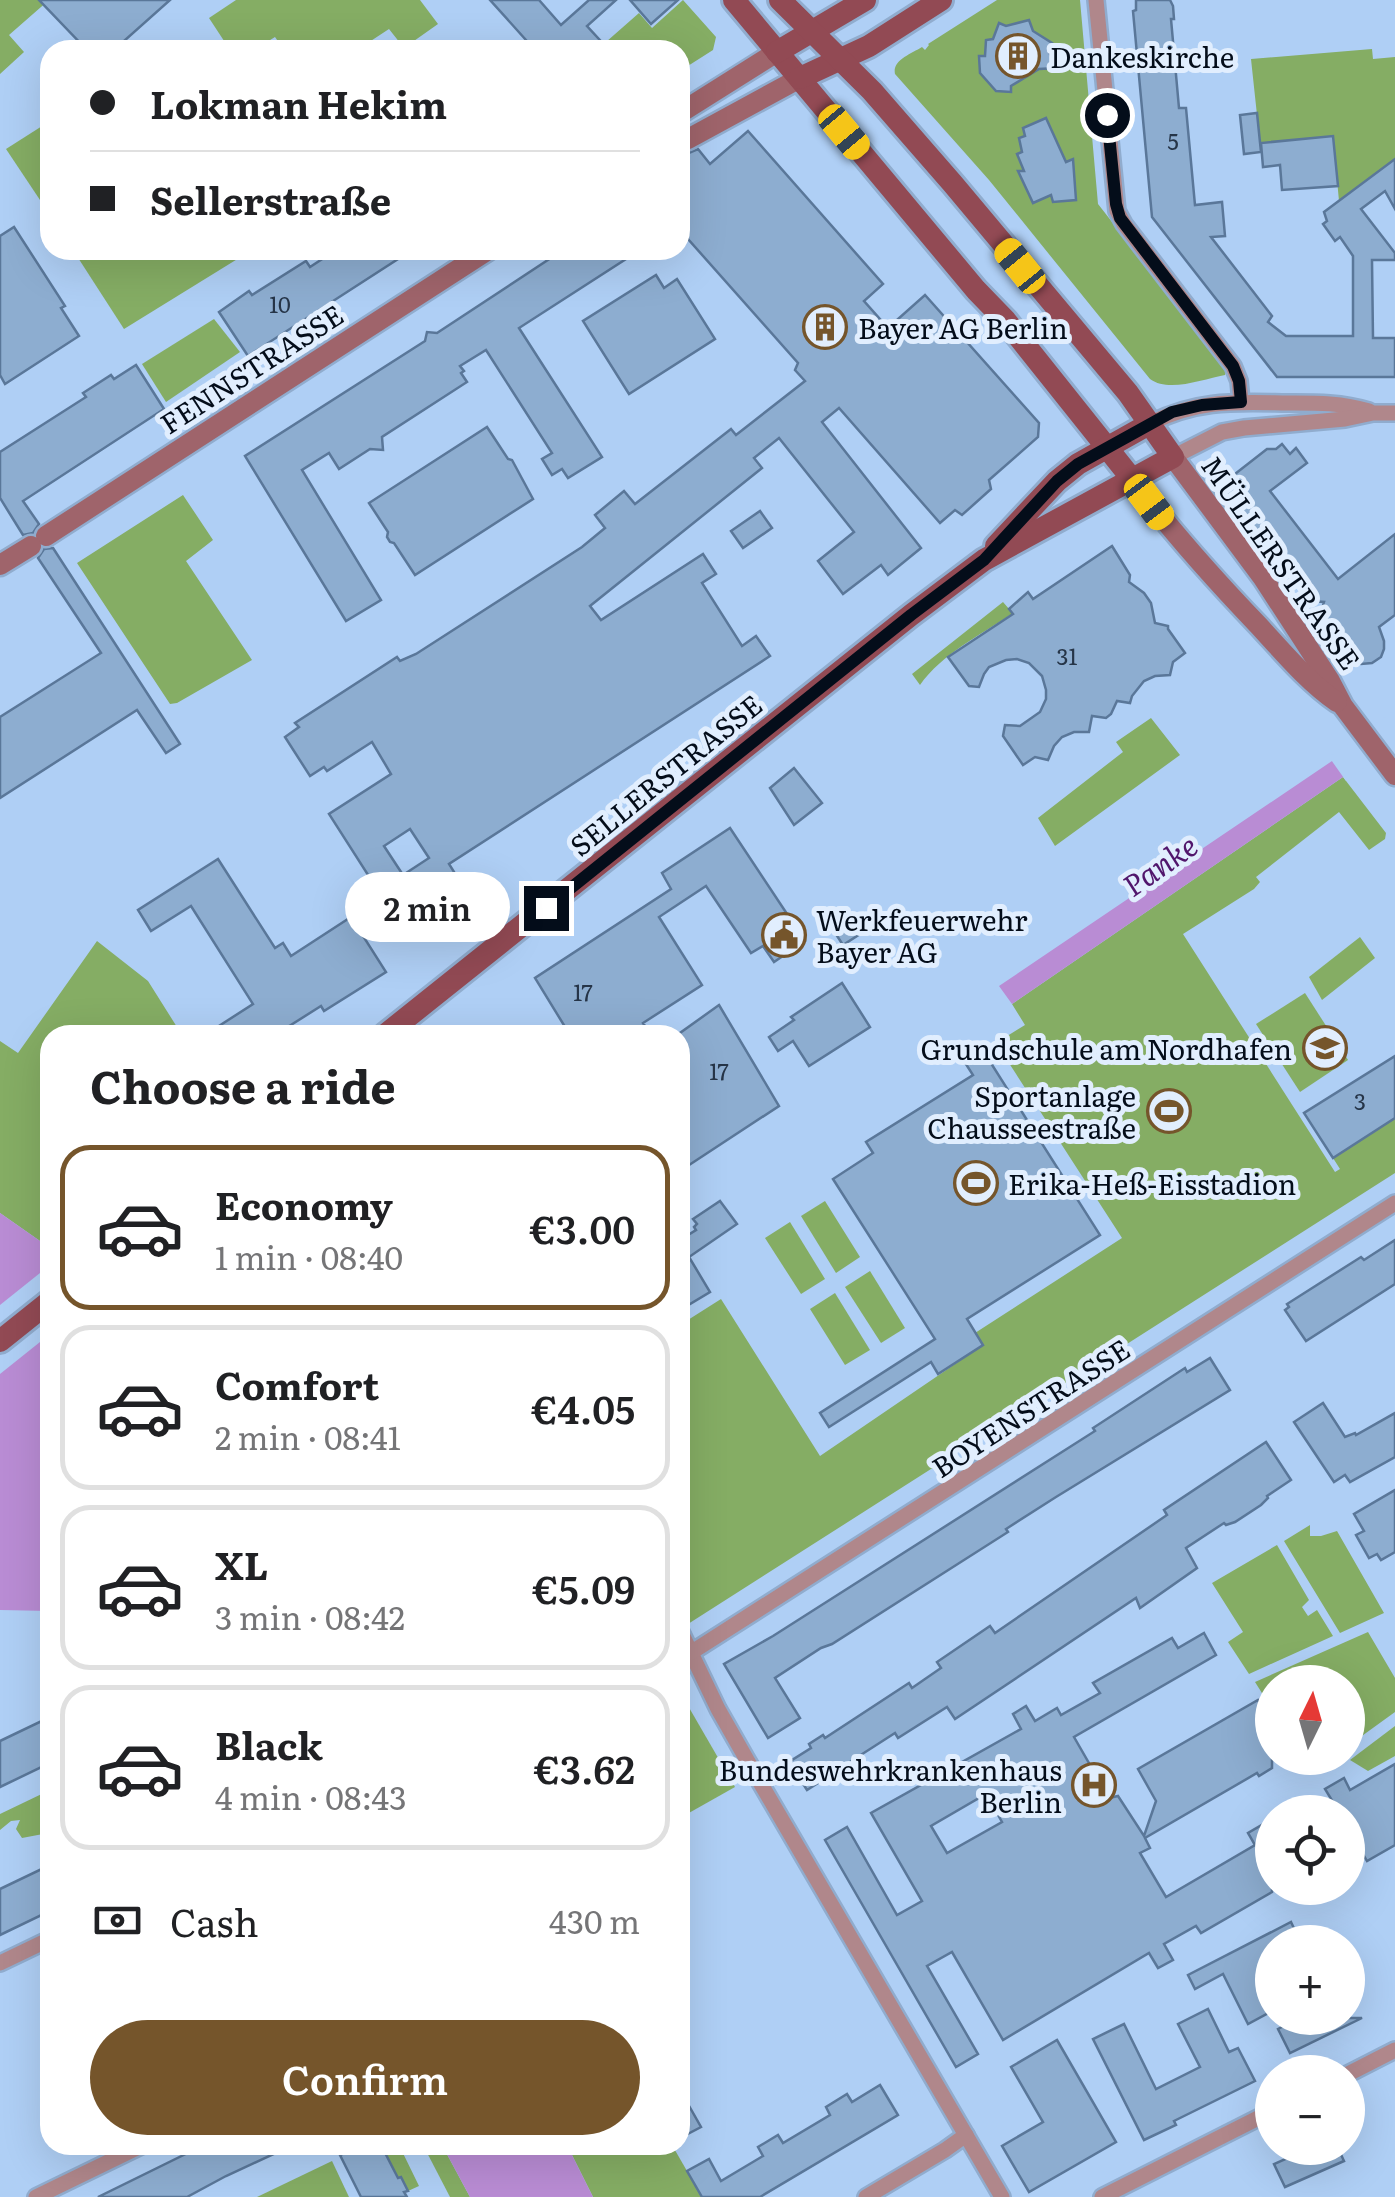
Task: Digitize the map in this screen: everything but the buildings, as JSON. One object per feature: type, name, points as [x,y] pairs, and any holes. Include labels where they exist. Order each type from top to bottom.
[{"type":"main road","name":"MÜLLERSTRASSE","points":[[734,0],[1006,321],[1172,532],[1304,674],[1343,706]]},
{"type":"main road","name":"MÜLLERSTRASSE","points":[[780,0],[840,59],[953,184],[1128,394],[1263,578],[1343,706],[1395,775]]},
{"type":"main road","points":[[690,106],[865,0]]},
{"type":"main road","points":[[690,138],[800,78],[869,46],[940,0]]},
{"type":"main road","name":"FENNSTRASSE","points":[[0,566],[472,260]]},
{"type":"main road","name":"SELLERSTRASSE","points":[[984,560],[1057,481],[1078,464],[1151,423]]},
{"type":"main road","name":"SELLERSTRASSE","points":[[398,1025],[984,560],[1172,457]]},
{"type":"main road","points":[[0,1341],[40,1309]]},
{"type":"street","points":[[1096,0],[1117,211],[1233,366],[1241,402]]},
{"type":"street","points":[[1151,423],[1183,409],[1212,403],[1346,404],[1372,412],[1395,413]]},
{"type":"street","points":[[1172,457],[1222,432],[1346,419],[1372,412]]},
{"type":"street","name":"BOYENSTRASSE","points":[[692,1652],[1395,1203]]},
{"type":"street","points":[[690,1648],[728,1726],[1002,2197]]},
{"type":"street","points":[[0,1963],[40,1944]]},
{"type":"street","points":[[1365,2065],[1395,2050]]},
{"type":"street","points":[[1102,2197],[1255,2120]]},
{"type":"street","points":[[866,2197],[966,2135]]},
{"type":"street","points":[[36,2197],[122,2155]]},
{"type":"green space","points":[[0,0],[49,0],[9,35],[24,52],[0,74]]},
{"type":"green space","points":[[236,0],[420,0],[438,24],[415,40],[398,40],[389,29],[372,40],[223,40],[209,18]]},
{"type":"green space","points":[[683,0],[716,37],[713,50],[690,65],[690,40],[608,40],[639,13],[652,28]]},
{"type":"green space","points":[[997,0],[1080,0],[1098,204],[1227,369],[1225,375],[1176,385],[1150,379],[989,180],[895,74],[896,65],[903,58],[922,47],[925,50],[928,44]]},
{"type":"green space","points":[[1372,49],[1373,59],[1395,57],[1395,159],[1339,201],[1333,137],[1260,143],[1251,59]]},
{"type":"green space","points":[[40,127],[40,200],[6,149]]},
{"type":"green space","points":[[79,260],[236,260],[124,329]]},
{"type":"green space","points":[[214,319],[240,352],[166,402],[142,364]]},
{"type":"green space","points":[[183,495],[213,540],[186,561],[252,660],[170,704],[77,563]]},
{"type":"green space","points":[[1003,602],[1016,617],[1010,615],[962,646],[920,685],[912,674]]},
{"type":"green space","points":[[1151,718],[1180,755],[1055,846],[1038,818],[1123,752],[1116,742]]},
{"type":"green space","points":[[1343,777],[1386,833],[1385,839],[1369,850],[1339,812],[1256,877],[1260,882],[1254,889],[1183,934],[1335,1172],[1340,1169],[1333,1158],[1395,1118],[1395,1173],[690,1623],[690,1319],[721,1299],[820,1456],[983,1345],[975,1333],[1122,1238],[996,1043],[1025,1025],[1012,1004]]},
{"type":"green space","points":[[1360,937],[1375,958],[1322,1000],[1309,977]]},
{"type":"green space","points":[[97,941],[148,981],[176,1025],[40,1025],[40,1241],[0,1213],[0,1041],[18,1053]]},
{"type":"green space","points":[[1305,993],[1348,1060],[1300,1092],[1256,1024]]},
{"type":"green space","points":[[825,1201],[860,1257],[836,1273],[801,1216]]},
{"type":"green space","points":[[790,1222],[825,1279],[801,1294],[765,1238]]},
{"type":"green space","points":[[870,1271],[905,1328],[881,1343],[845,1287]]},
{"type":"green space","points":[[835,1293],[870,1350],[845,1365],[810,1309]]},
{"type":"green space","points":[[1310,1525],[1310,1536],[1337,1531],[1384,1613],[1340,1633],[1284,1541]]},
{"type":"green space","points":[[1277,1545],[1309,1600],[1302,1607],[1308,1616],[1317,1610],[1333,1636],[1269,1665],[1255,1665],[1255,1671],[1249,1674],[1228,1642],[1243,1632],[1212,1583]]},
{"type":"green space","points":[[1368,1632],[1395,1678],[1395,1712],[1365,1734],[1365,1665],[1293,1665]]},
{"type":"green space","points":[[690,1709],[735,1787],[690,1812]]},
{"type":"green space","points":[[1395,1726],[1395,1756],[1368,1771],[1365,1749]]},
{"type":"green space","points":[[40,1795],[40,1835],[22,1838],[16,1829],[20,1820],[11,1821],[0,1830],[0,1814]]},
{"type":"green space","points":[[386,2155],[404,2155],[419,2186],[408,2191]]},
{"type":"green space","points":[[428,2155],[447,2155],[470,2197],[450,2197]]},
{"type":"green space","points":[[572,2155],[678,2155],[702,2197],[593,2197]]},
{"type":"green space","points":[[332,2161],[349,2197],[257,2197]]},
{"type":"shaded area","points":[[1395,715],[1395,738],[1012,1004],[999,986],[1332,761]]},
{"type":"shaded area","points":[[0,1213],[40,1241],[40,1611],[0,1610]]},
{"type":"shaded area","points":[[447,2155],[572,2155],[593,2197],[470,2197]]},
{"type":"pier","points":[[1395,710],[1395,744],[1346,781],[1329,757]]},
{"type":"pier","points":[[40,1273],[40,1342],[0,1374],[0,1305]]},
{"type":"place","name":"Dankeskirche","points":[[1018,56]]},
{"type":"place","name":"Bayer AG Berlin","points":[[825,327]]},
{"type":"place","name":"Werkfeuerwehr Bayer AG","points":[[784,935]]},
{"type":"place","name":"Grundschule am Nordhafen","points":[[1325,1048]]},
{"type":"place","name":"Sportanlage Chausseestraße","points":[[1169,1111]]},
{"type":"place","name":"Erika-Heß-Eisstadion","points":[[976,1183]]},
{"type":"place","name":"Bundeswehrkrankenhaus Berlin","points":[[1094,1785]]},
{"type":"route","points":[[546,908],[984,560],[1057,481],[1078,464],[1172,412],[1241,402],[1233,366],[1120,218],[1107,115]]},
{"type":"water label","name":"Panke","points":[[1159,864]]}]
